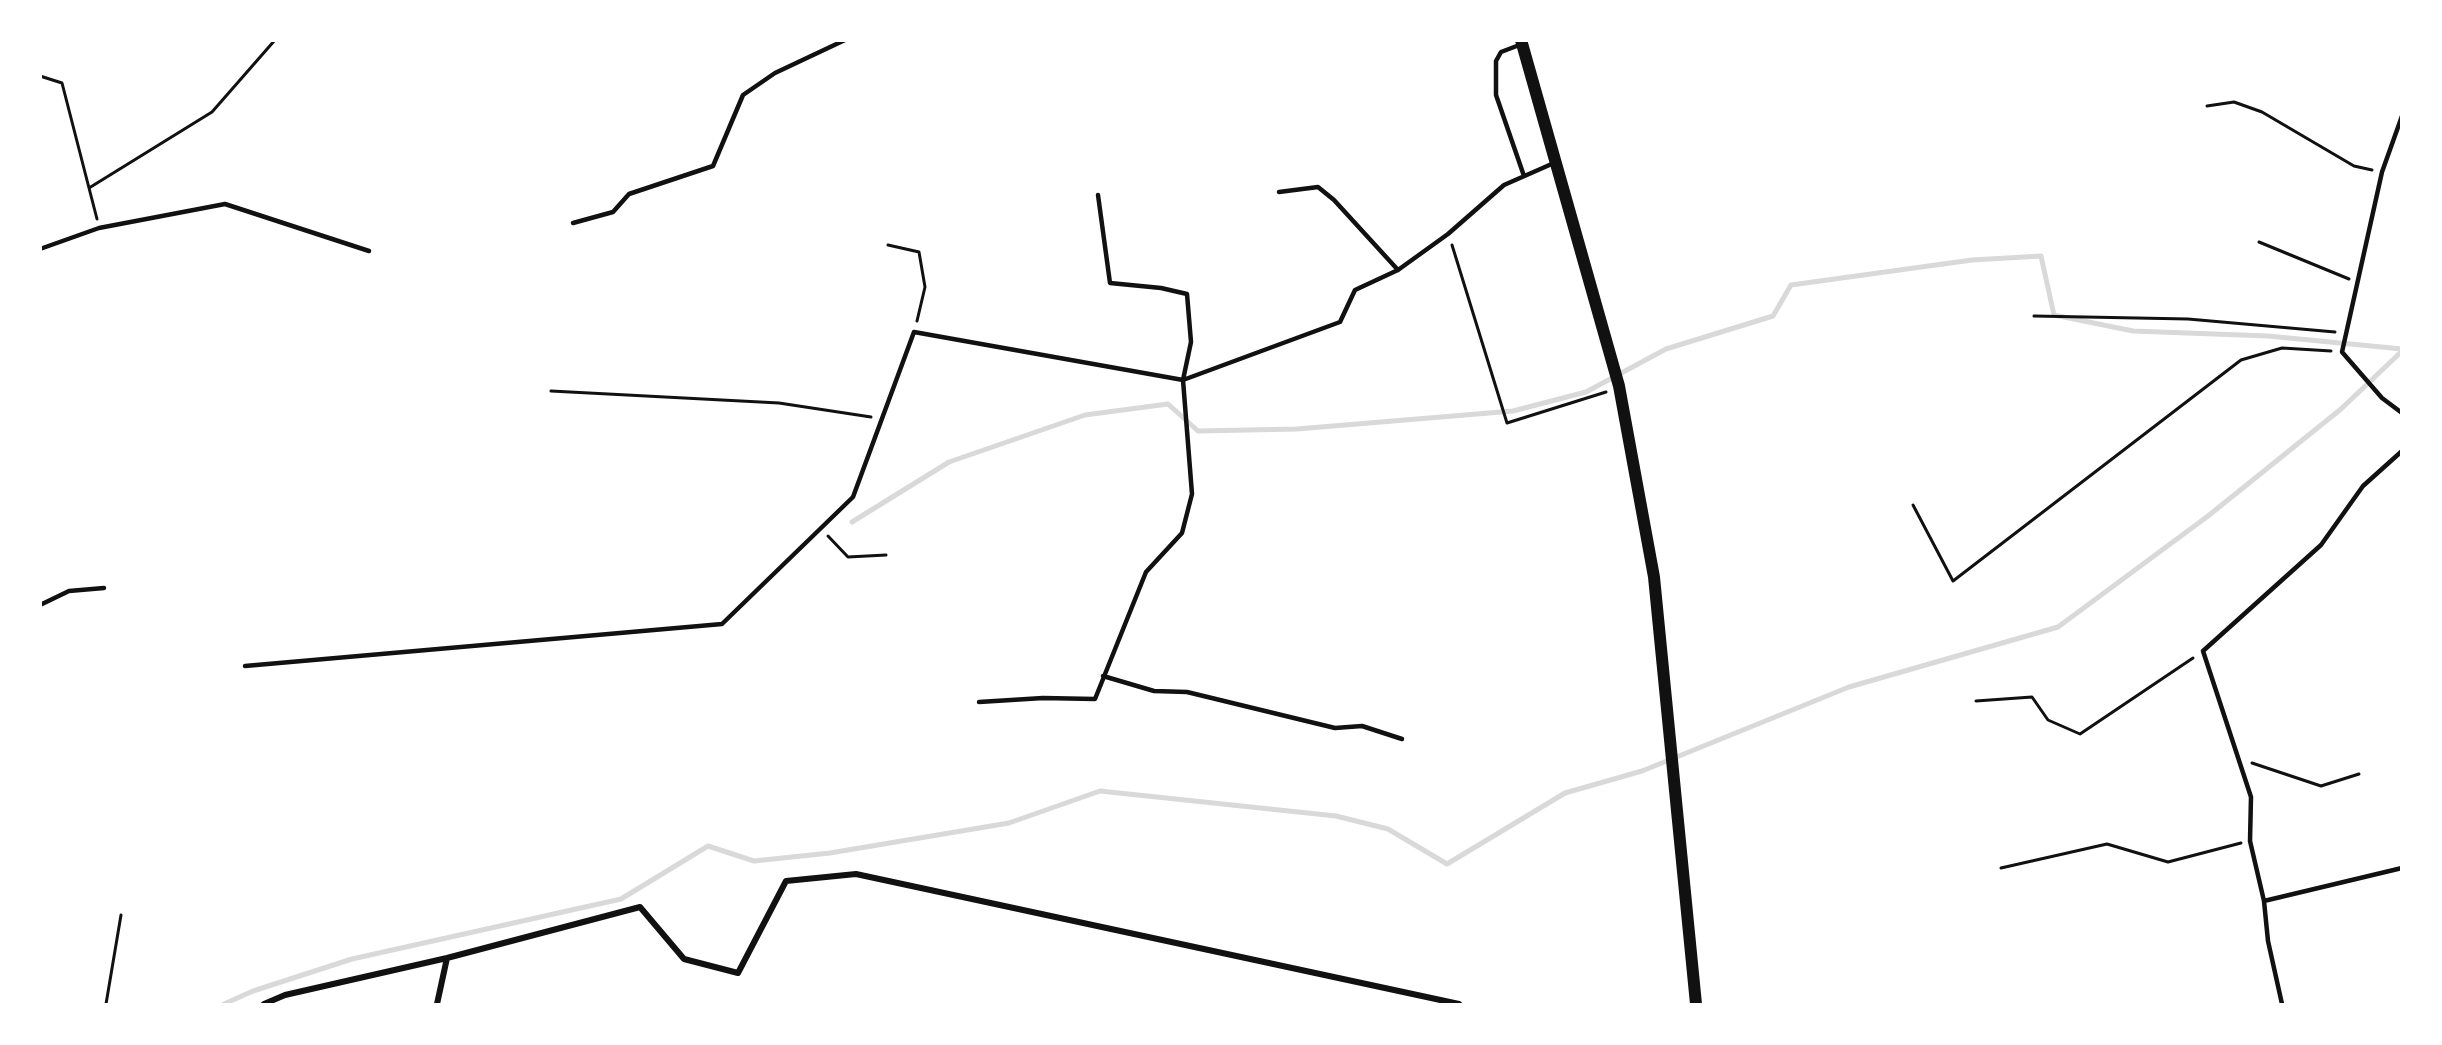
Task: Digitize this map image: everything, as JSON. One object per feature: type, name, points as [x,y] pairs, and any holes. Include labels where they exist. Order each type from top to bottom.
[{"type":"main road","points":[[1522,42],[1619,386],[1654,577],[1673,746],[1696,1005]]},
{"type":"street","points":[[264,1005],[285,995],[447,958],[640,906],[684,959],[738,973],[786,881],[856,874],[1459,1005]]},
{"type":"street","points":[[437,1005],[447,958]]},
{"type":"lane","points":[[573,223],[613,212],[629,194],[713,166],[743,95],[775,73],[845,40]]},
{"type":"lane","points":[[1522,42],[1501,52],[1496,61],[1496,95],[1524,176]]},
{"type":"lane","points":[[2402,116],[2382,172],[2342,352],[2382,398],[2402,413]]},
{"type":"lane","points":[[245,666],[723,624],[853,497],[914,332],[1183,380],[1340,322],[1355,290],[1398,270],[1448,234],[1504,185],[1557,162]]},
{"type":"lane","points":[[1279,192],[1318,187],[1334,200],[1398,270]]},
{"type":"lane","points":[[979,702],[1043,698],[1095,699],[1146,572],[1182,533],[1192,494],[1183,380],[1191,342],[1187,294],[1161,288],[1110,284],[1098,195]]},
{"type":"lane","points":[[40,249],[99,228],[225,204],[369,251]]},
{"type":"lane","points":[[2282,1005],[2268,941],[2264,901],[2250,841],[2252,797],[2203,651],[2321,545],[2363,486],[2402,451]]},
{"type":"lane","points":[[40,605],[69,591],[104,588]]},
{"type":"lane","points":[[1103,676],[1154,691],[1187,692],[1335,728],[1362,726],[1402,739]]},
{"type":"lane","points":[[2264,901],[2402,868]]},
{"type":"path","points":[[89,188],[212,112],[275,40]]},
{"type":"path","points":[[40,76],[62,83],[99,228]]},
{"type":"path","points":[[2207,106],[2234,102],[2262,112],[2354,166],[2382,172]]},
{"type":"path","points":[[1448,234],[1507,423],[1597,397],[1619,386]]},
{"type":"path","points":[[2259,242],[2359,283]]},
{"type":"path","points":[[888,245],[920,252],[925,286],[914,332]]},
{"type":"path","points":[[2034,316],[2188,319],[2348,333]]},
{"type":"path","points":[[1913,505],[1953,581],[2241,360],[2282,348],[2342,352]]},
{"type":"path","points":[[551,391],[779,403],[882,419]]},
{"type":"path","points":[[821,528],[848,557],[886,555]]},
{"type":"path","points":[[1976,701],[2032,697],[2048,720],[2080,734],[2203,651]]},
{"type":"path","points":[[2238,758],[2321,786],[2359,774]]},
{"type":"path","points":[[2001,868],[2107,844],[2168,862],[2250,841]]},
{"type":"path","points":[[106,1005],[121,915]]},
{"type":"waterway","points":[[852,522],[949,462],[1085,415],[1168,404],[1198,431],[1297,429],[1513,411],[1586,392],[1666,349],[1773,316],[1791,285],[1972,260],[2041,256],[2054,315],[2133,331],[2268,336],[2402,349]]},
{"type":"waterway","points":[[224,1004],[253,991],[352,959],[621,899],[708,846],[754,861],[830,853],[1009,823],[1100,791],[1336,816],[1388,829],[1447,864],[1565,793],[1642,771],[1849,687],[2058,627],[2208,516],[2341,409],[2402,351]]}]
